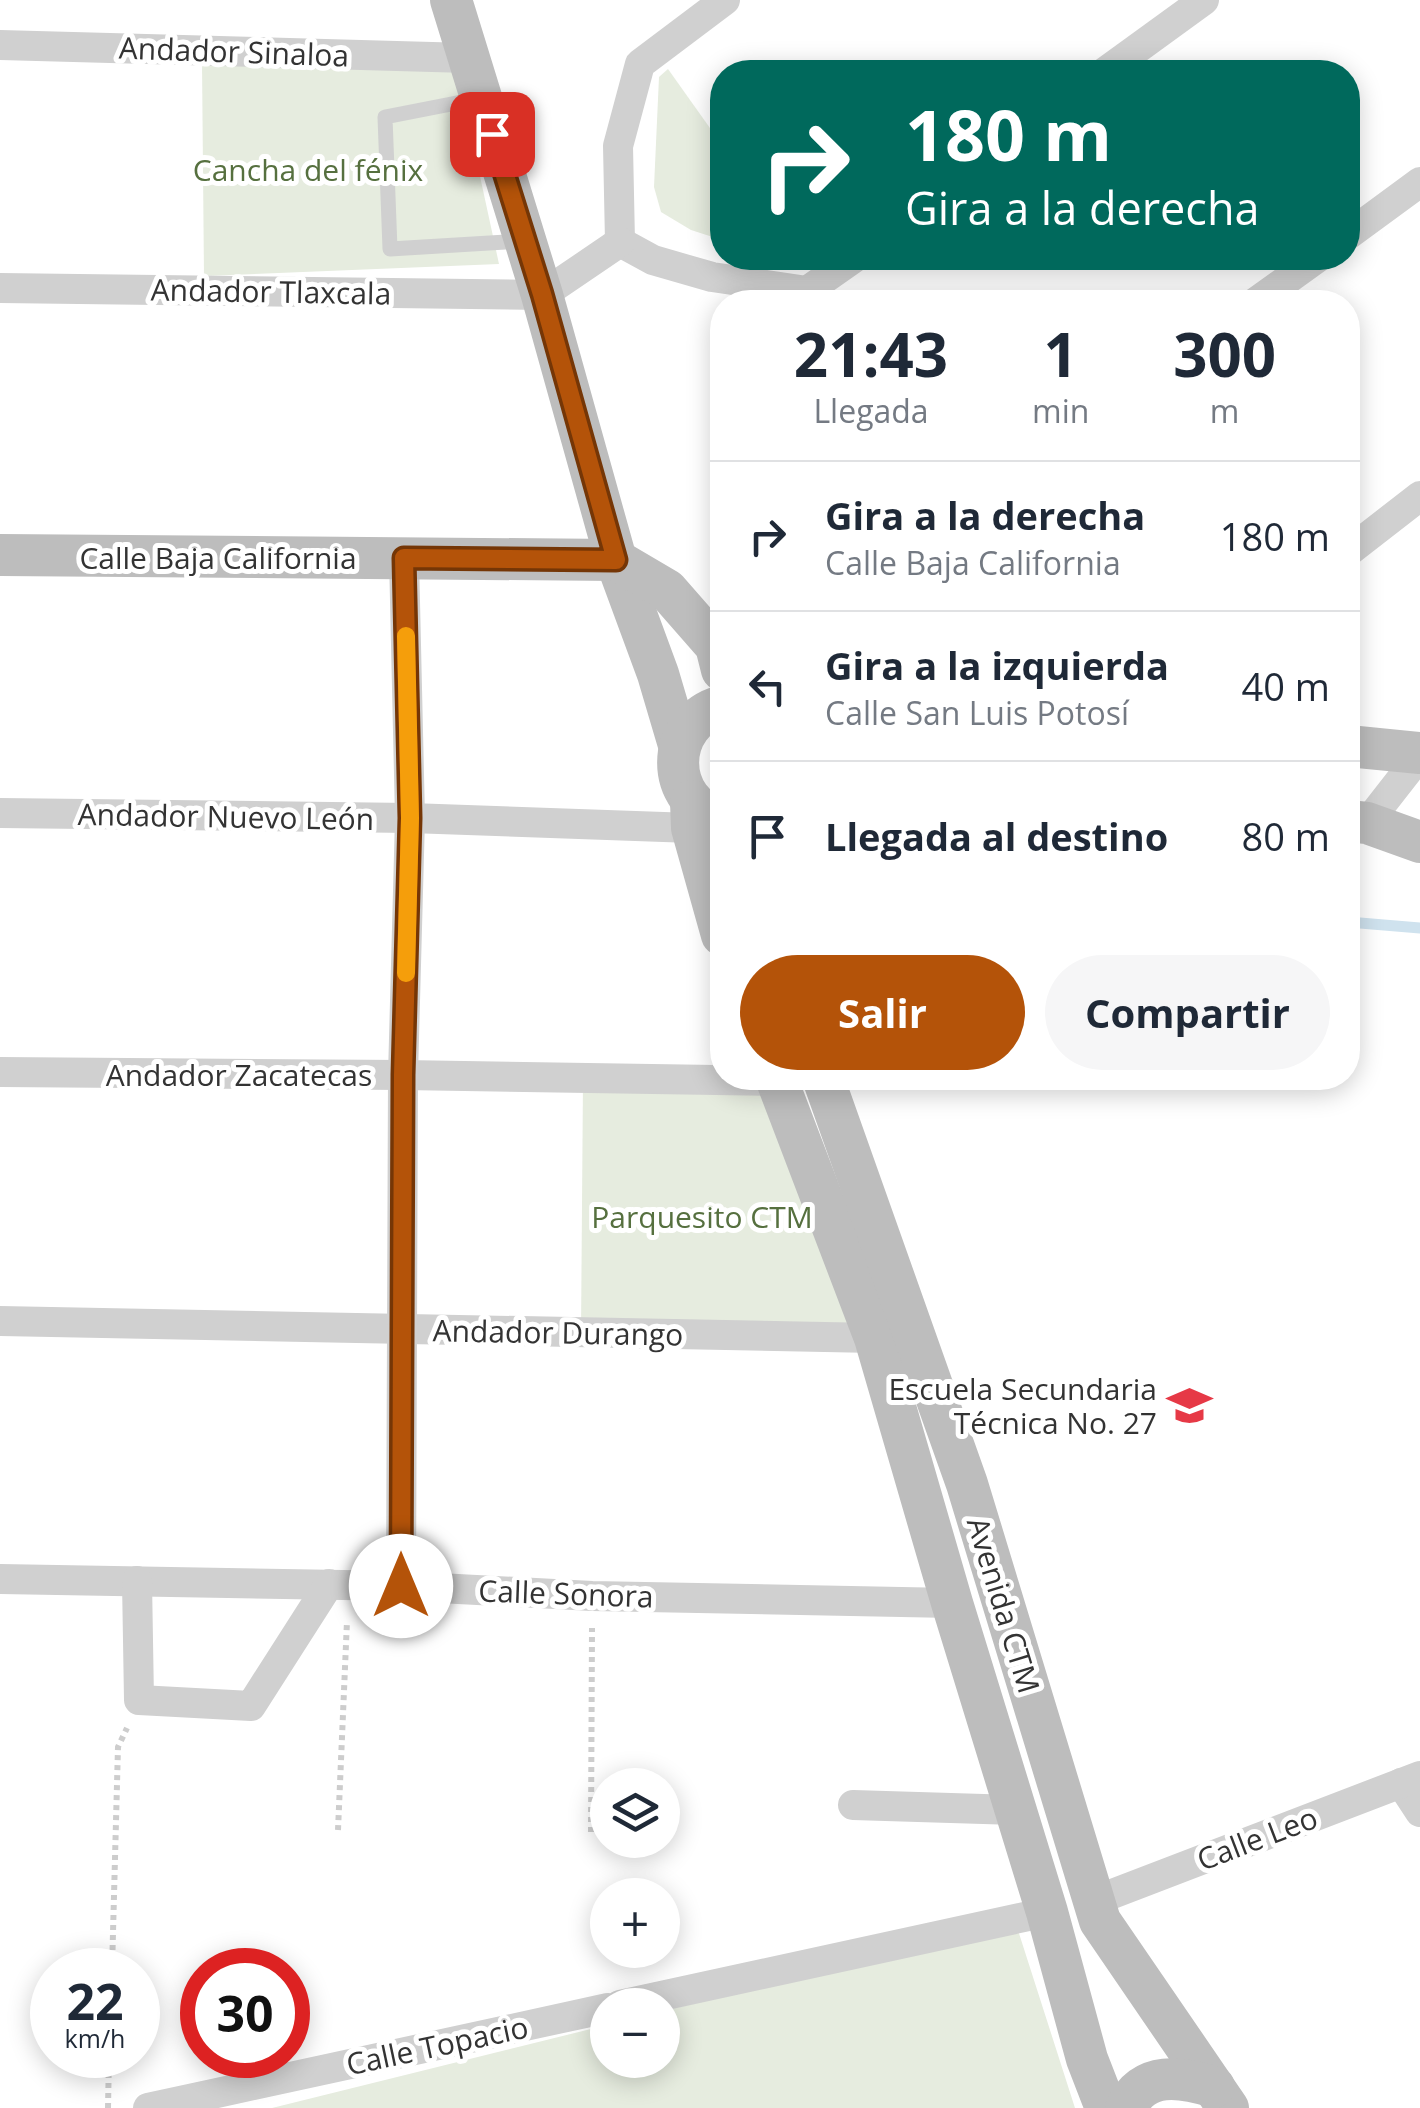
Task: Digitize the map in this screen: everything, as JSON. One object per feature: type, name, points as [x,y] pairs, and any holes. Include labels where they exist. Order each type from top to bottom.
[{"type":"main road","points":[[451,0],[542,294],[616,560],[658,674],[679,745],[678,775],[702,816],[710,864]]},
{"type":"main road","name":"Calle Baja California","points":[[0,555],[616,560]]},
{"type":"main road","points":[[616,560],[667,590],[710,639]]},
{"type":"main road","points":[[679,745],[691,724],[710,710]]},
{"type":"main road","points":[[1360,747],[1420,754]]},
{"type":"main road","points":[[1360,823],[1420,842]]},
{"type":"main road","name":"Avenida CTM","points":[[781,1090],[875,1338],[1047,1912],[1087,2060],[1106,2108]]},
{"type":"main road","name":"Avenida CTM","points":[[828,1090],[967,1484],[1100,1921],[1221,2098]]},
{"type":"main road","points":[[1126,2108],[1154,2080],[1185,2078],[1221,2098]]},
{"type":"street","points":[[620,242],[618,146],[640,64],[725,0]]},
{"type":"street","points":[[1122,60],[1204,0]]},
{"type":"street","name":"Andador Sinaloa","points":[[0,45],[468,58]]},
{"type":"street","points":[[1360,227],[1420,182]]},
{"type":"street","points":[[620,242],[653,260],[712,278],[793,290]]},
{"type":"street","points":[[542,294],[620,242]]},
{"type":"street","points":[[810,290],[837,270]]},
{"type":"street","points":[[1273,290],[1301,270]]},
{"type":"street","name":"Andador Tlaxcala","points":[[0,288],[542,294]]},
{"type":"street","points":[[1360,543],[1420,496]]},
{"type":"street","points":[[401,1586],[403,1075],[410,818],[404,558]]},
{"type":"street","points":[[1360,820],[1420,754]]},
{"type":"street","name":"Andador Nuevo León","points":[[0,813],[410,818],[702,816]]},
{"type":"street","name":"Andador Zacatecas","points":[[0,1072],[710,1078]]},
{"type":"street","name":"Andador Durango","points":[[0,1321],[875,1338]]},
{"type":"street","name":"Calle Sonora","points":[[0,1579],[339,1584],[592,1596],[952,1603]]},
{"type":"street","points":[[137,1581],[139,1700],[251,1706],[339,1584]]},
{"type":"street","points":[[1410,1780],[1420,1812]]},
{"type":"street","name":"Calle Leo","points":[[1094,1900],[1410,1780]]},
{"type":"street","points":[[853,1805],[1016,1810]]},
{"type":"street","points":[[680,1992],[1047,1912]]},
{"type":"street","name":"Calle Topacio","points":[[148,2108],[590,2012]]},
{"type":"lane","points":[[480,98],[385,117],[390,249],[525,240]]},
{"type":"path","points":[[338,1830],[339,1584]]},
{"type":"path","points":[[591,1768],[592,1596]]},
{"type":"path","points":[[113,1948],[118,1748],[139,1700]]},
{"type":"path","points":[[108,2108],[109,2078]]},
{"type":"green space","name":"Cancha del fénix","points":[[202,63],[457,70],[499,264],[204,276]]},
{"type":"green space","points":[[668,69],[710,128],[710,236],[661,212],[654,187],[659,77]]},
{"type":"green space","name":"Parquesito CTM","points":[[583,1079],[710,1080],[710,1090],[780,1090],[875,1338],[581,1333]]},
{"type":"green space","points":[[1016,1924],[1075,2108],[272,2108],[590,2029],[590,2078],[680,2078],[680,2007]]},
{"type":"waterway","points":[[1360,923],[1420,928]]},
{"type":"slow traffic","points":[[406,636],[410,818],[406,973]]},
{"type":"place","name":"Escuela Secundaria Técnica No. 27","points":[[1190,1405]]},
{"type":"route","points":[[401,1586],[403,1075],[410,818],[404,558],[616,560],[542,294],[492,134]]}]
